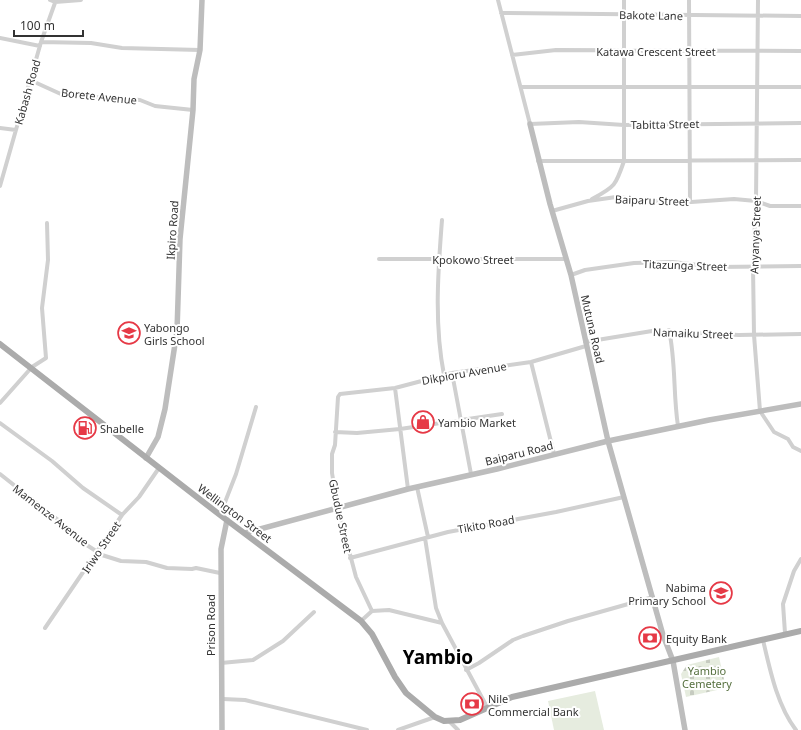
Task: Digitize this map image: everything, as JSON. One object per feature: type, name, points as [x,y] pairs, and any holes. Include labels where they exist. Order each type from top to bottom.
[{"type":"main road","name":"Wellington Street","points":[[0,344],[220,515],[361,621],[372,634],[395,677],[406,692],[435,717]]},
{"type":"main road","points":[[435,717],[450,722],[469,718],[487,707],[512,697],[763,640],[785,633],[801,631]]},
{"type":"street","points":[[50,0],[81,0]]},
{"type":"street","name":"Ikpiro Road","points":[[146,458],[158,438],[177,331],[180,239],[193,110],[194,79],[200,50],[202,0]]},
{"type":"street","name":"Mutuna Road","points":[[498,0],[521,87],[538,161],[571,275],[608,441],[673,661],[685,730]]},
{"type":"street","points":[[588,201],[612,188],[618,179],[624,161],[624,0]]},
{"type":"street","points":[[689,0],[690,202]]},
{"type":"street","name":"Anyanya Street","points":[[758,0],[754,335],[760,411],[774,432],[788,439],[794,447],[801,451]]},
{"type":"street","name":"Kabash Road","points":[[0,186],[4,166],[16,130],[40,44],[56,1]]},
{"type":"street","name":"Bakote Lane","points":[[501,13],[801,16]]},
{"type":"street","points":[[0,38],[40,44],[91,43],[122,48],[200,50]]},
{"type":"street","name":"Katawa Crescent Street","points":[[512,55],[556,50],[801,51]]},
{"type":"street","name":"Borete Avenue","points":[[30,80],[63,94],[140,100],[155,106],[193,110]]},
{"type":"street","points":[[521,87],[801,87]]},
{"type":"street","name":"Tabitta Street","points":[[530,124],[579,122],[624,125],[801,123]]},
{"type":"street","points":[[0,128],[16,130]]},
{"type":"street","points":[[538,161],[689,159],[801,160]]},
{"type":"street","name":"Baiparu Street","points":[[552,211],[588,201],[616,197],[677,203],[734,199],[756,201],[770,206],[801,206]]},
{"type":"street","points":[[442,220],[439,259],[439,326],[444,375]]},
{"type":"street","points":[[0,403],[30,368],[46,358],[42,308],[48,260],[47,223]]},
{"type":"street","name":"Kpokowo Street","points":[[379,259],[566,259]]},
{"type":"street","name":"Titazunga Street","points":[[571,275],[585,270],[634,263],[673,262],[715,267],[801,266]]},
{"type":"street","points":[[669,330],[674,369],[673,380],[678,426]]},
{"type":"street","name":"Namaiku Street","points":[[586,344],[637,333],[669,330],[754,335],[801,334]]},
{"type":"street","name":"Dikpioru Avenue","points":[[340,394],[395,388],[452,373],[531,362],[586,344]]},
{"type":"street","points":[[531,362],[554,454]]},
{"type":"street","points":[[452,373],[471,474]]},
{"type":"street","points":[[395,388],[408,489]]},
{"type":"street","name":"Gbudue Street","points":[[340,394],[338,397],[335,445],[332,454],[332,473],[338,509],[350,558],[356,577],[372,611]]},
{"type":"street","name":"Baiparu Road","points":[[245,533],[408,489],[608,441],[678,426],[801,404]]},
{"type":"street","points":[[220,515],[236,474],[256,407]]},
{"type":"street","points":[[335,432],[357,433],[400,429],[502,414]]},
{"type":"street","points":[[0,423],[52,461],[83,488],[122,515]]},
{"type":"street","name":"Iriwo Street","points":[[45,628],[122,515],[139,497],[159,468]]},
{"type":"street","name":"Mamenze Avenue","points":[[0,474],[62,523],[73,536],[102,555],[121,561],[146,562],[167,568],[196,568],[220,573]]},
{"type":"street","points":[[417,487],[436,608],[466,670],[487,707]]},
{"type":"street","name":"Tikito Road","points":[[350,558],[426,537],[484,524],[556,512],[624,497]]},
{"type":"street","name":"Prison Road","points":[[222,730],[223,699],[220,573],[221,548],[227,520]]},
{"type":"street","points":[[785,633],[783,604],[794,571],[801,559]]},
{"type":"street","points":[[466,670],[513,640],[523,636],[568,621],[653,597]]},
{"type":"street","points":[[361,621],[372,611],[389,610],[442,623]]},
{"type":"street","points":[[221,663],[253,660],[283,641],[314,612]]},
{"type":"street","points":[[763,640],[777,693],[789,721],[796,730]]},
{"type":"street","points":[[223,699],[245,700],[367,730]]},
{"type":"street","points":[[398,730],[435,717]]},
{"type":"street","points":[[450,722],[458,730]]},
{"type":"green space","name":"Yambio Cemetery","points":[[719,657],[726,688],[686,697],[681,674],[687,665]]},
{"type":"green space","points":[[595,691],[604,730],[554,730],[548,701]]},
{"type":"place","name":"Yabongo Girls School","points":[[129,333]]},
{"type":"place","name":"Yambio Market","points":[[423,422]]},
{"type":"place","name":"Shabelle","points":[[85,428]]},
{"type":"place","name":"Nabima Primary School","points":[[721,593]]},
{"type":"place","name":"Equity Bank","points":[[650,638]]},
{"type":"place","name":"Nile Commercial Bank","points":[[472,704]]},
{"type":"district","name":"Yambio","points":[[438,657]]}]
